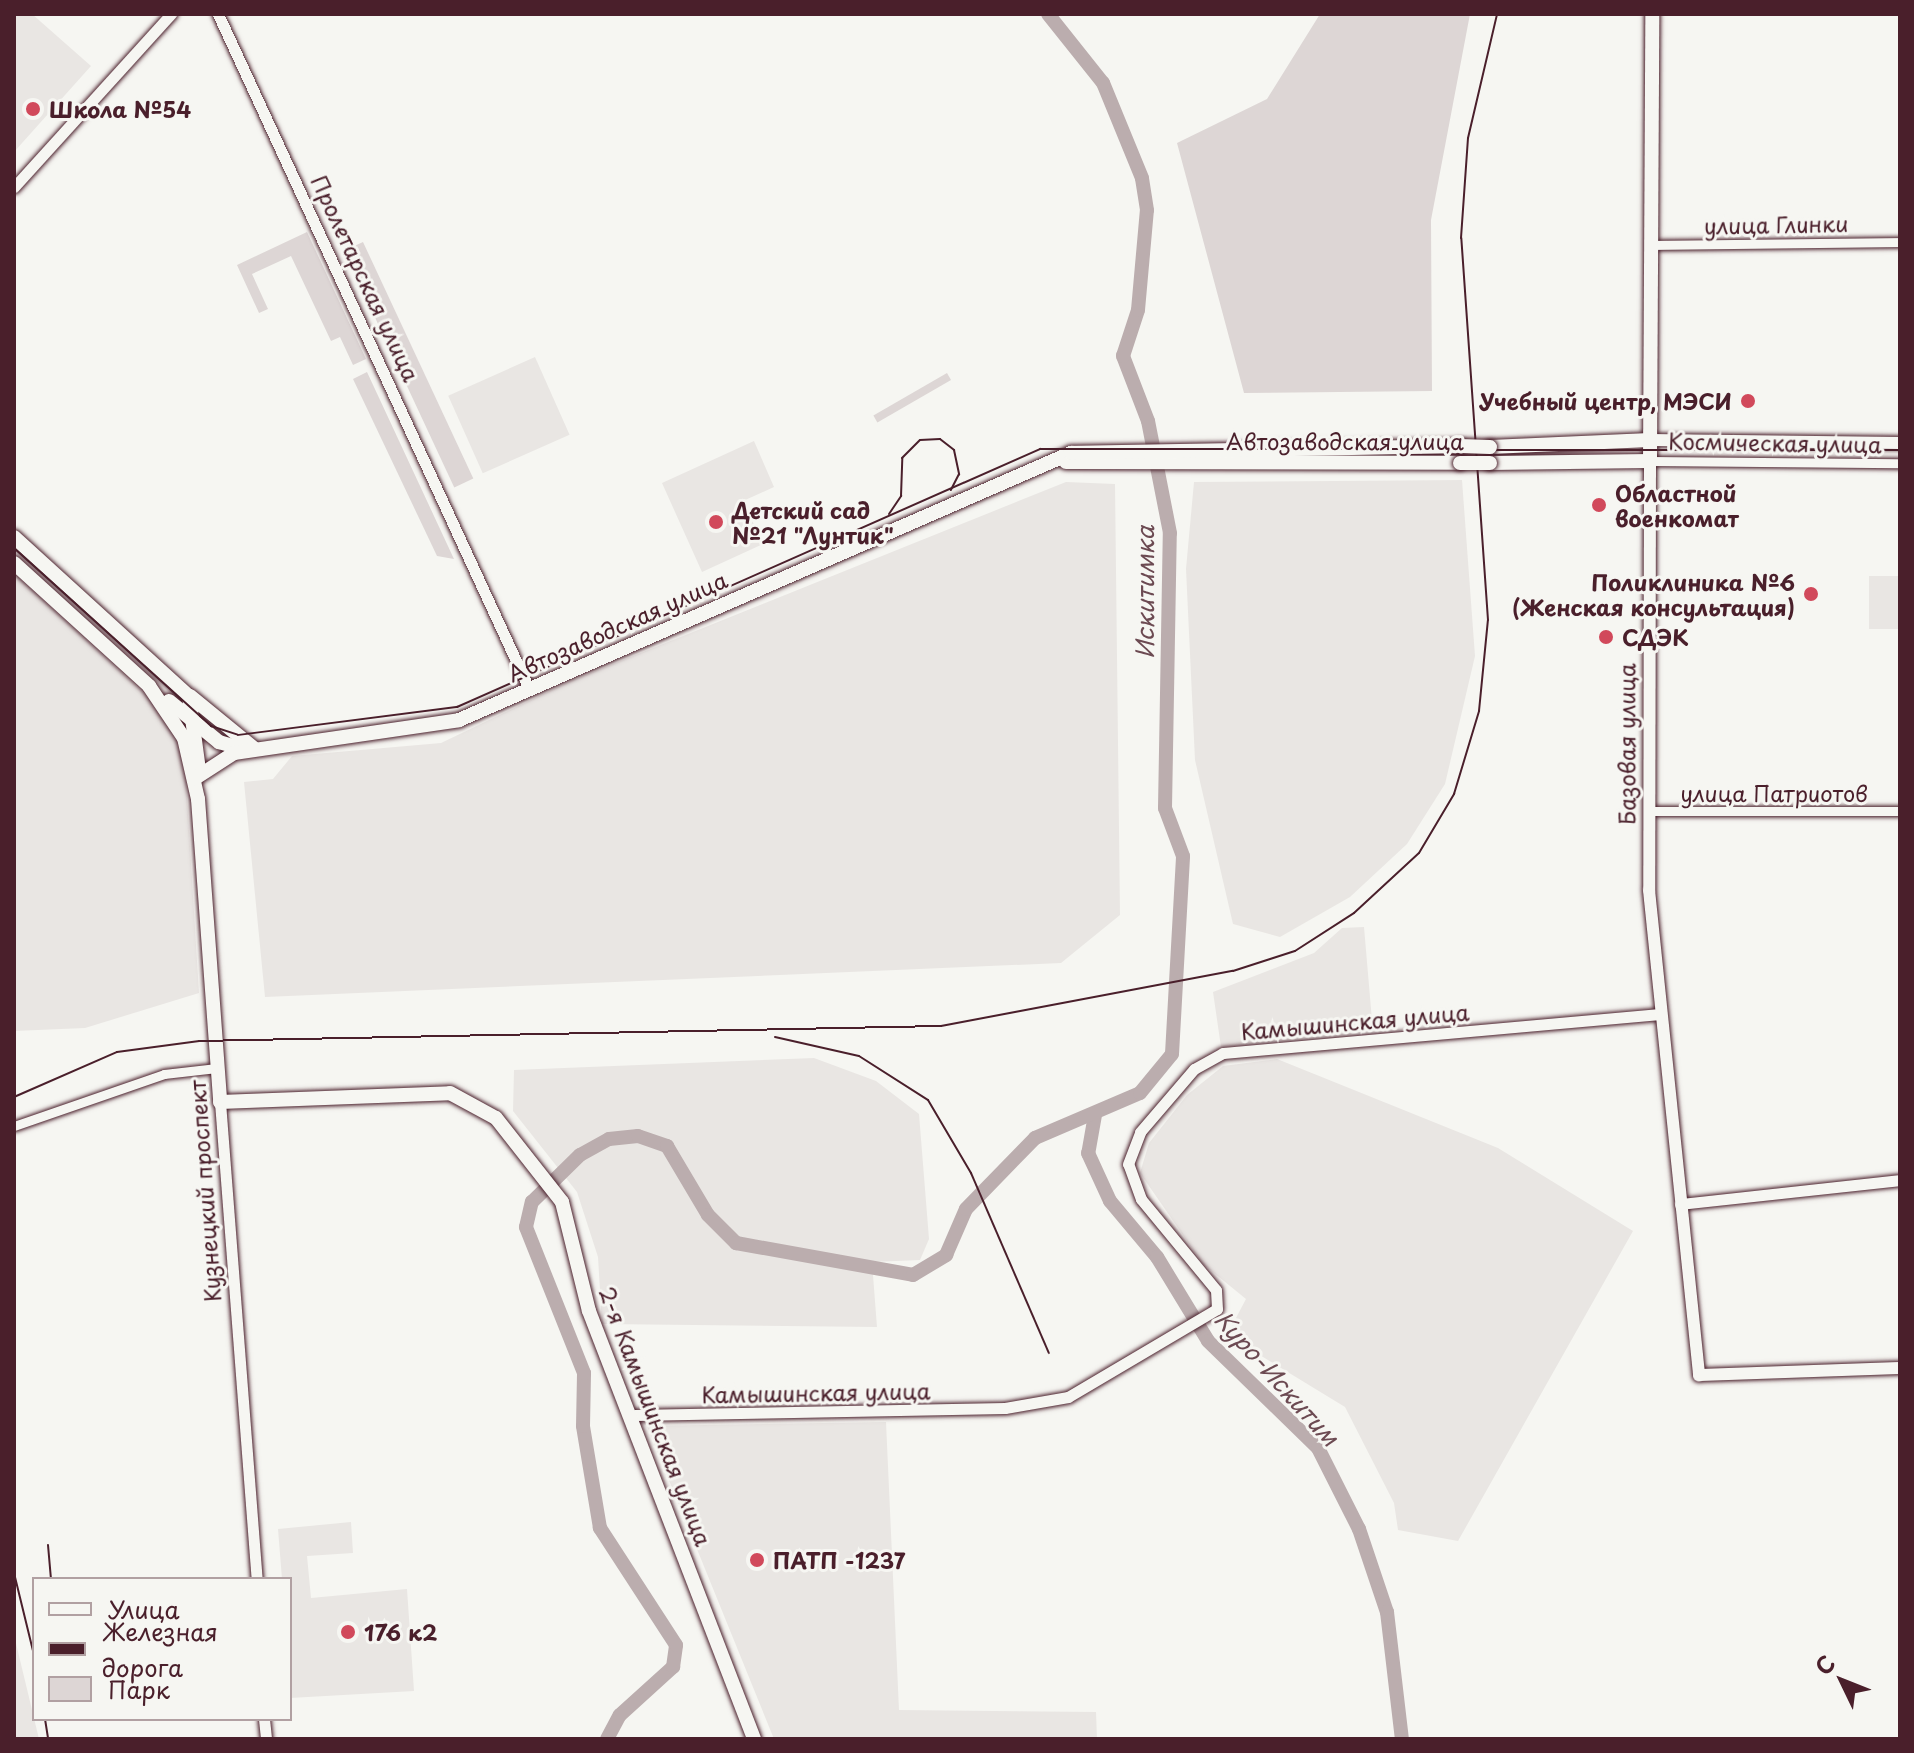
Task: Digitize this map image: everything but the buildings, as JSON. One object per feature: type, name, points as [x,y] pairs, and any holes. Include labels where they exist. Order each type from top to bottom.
[{"type":"main road","name":"Базовая улица","points":[[1652,14],[1648,811],[1657,1014],[1699,1375],[1900,1368]]},
{"type":"main road","name":"Космическая улица","points":[[1650,440],[1900,443]]},
{"type":"main road","name":"Автозаводская улица","points":[[1207,455],[1650,440]]},
{"type":"main road","name":"Автозаводская улица","points":[[196,777],[218,758],[252,749],[431,727],[529,689],[1042,466],[1117,455],[1460,463],[1650,461]]},
{"type":"main road","points":[[14,537],[252,749]]},
{"type":"main road","name":"Кузнецкий проспект","points":[[14,563],[149,686],[184,738],[196,777]]},
{"type":"main road","points":[[149,686],[219,742],[252,749]]},
{"type":"main road","name":"Кузнецкий проспект","points":[[189,696],[195,724],[196,777],[220,1102]]},
{"type":"main road","name":"2-я Камышинская улица","points":[[220,1102],[450,1093],[496,1118],[562,1202],[589,1311],[635,1415],[754,1739]]},
{"type":"street","points":[[14,187],[171,14]]},
{"type":"street","name":"Пролетарская улица","points":[[218,14],[529,689]]},
{"type":"street","name":"улица Глинки","points":[[1653,245],[1900,242]]},
{"type":"street","name":"Космическая улица","points":[[1650,461],[1900,463]]},
{"type":"street","name":"улица Патриотов","points":[[1648,811],[1900,811]]},
{"type":"street","name":"Камышинская улица","points":[[635,1415],[1045,1405],[1208,1320],[1219,1302],[1216,1290],[1141,1199],[1128,1164],[1140,1132],[1194,1069],[1223,1053],[1657,1014]]},
{"type":"street","points":[[14,1126],[164,1074],[217,1068]]},
{"type":"street","name":"Кузнецкий проспект","points":[[220,1102],[257,1577]]},
{"type":"street","points":[[1680,1204],[1900,1180]]},
{"type":"shaded area","name":"Школа №54","points":[[14,14],[32,14],[91,66],[14,152]]},
{"type":"shaded area","points":[[535,357],[570,435],[483,473],[448,396]]},
{"type":"shaded area","name":"Детский сад №21 \"Лунтик\"","points":[[754,441],[774,487],[743,501],[763,544],[702,572],[662,483]]},
{"type":"shaded area","points":[[1462,480],[1475,656],[1445,784],[1407,844],[1350,897],[1280,937],[1233,924],[1195,760],[1186,569],[1194,482]]},
{"type":"shaded area","points":[[1066,482],[1115,484],[1120,915],[1061,963],[265,997],[244,782],[273,779],[292,756],[441,743],[571,681]]},
{"type":"shaded area","points":[[14,574],[157,705],[184,750],[199,993],[85,1028],[14,1031]]},
{"type":"shaded area","points":[[1869,576],[1900,576],[1900,629],[1869,629]]},
{"type":"shaded area","points":[[1364,927],[1373,1032],[1221,1047],[1213,992],[1314,953],[1342,928]]},
{"type":"shaded area","points":[[814,1058],[876,1081],[919,1114],[929,1239],[920,1260],[872,1262],[877,1327],[602,1324],[598,1257],[577,1192],[513,1111],[514,1070]]},
{"type":"shaded area","points":[[1277,1059],[1498,1148],[1633,1231],[1458,1541],[1398,1530],[1394,1503],[1345,1407],[1227,1335],[1246,1299],[1203,1264],[1140,1173],[1149,1143],[1187,1095],[1223,1066]]},
{"type":"shaded area","points":[[886,1422],[899,1710],[1096,1712],[1097,1739],[774,1739],[647,1426]]},
{"type":"shaded area","name":"176 к2","points":[[351,1522],[353,1553],[307,1556],[311,1598],[407,1589],[414,1691],[292,1698],[292,1577],[282,1577],[278,1529]]},
{"type":"shaded area","points":[[14,1635],[32,1721],[35,1721],[39,1739],[14,1739]]},
{"type":"green space","points":[[1320,14],[1470,14],[1431,220],[1432,391],[1244,393],[1177,143],[1267,99]]},
{"type":"green space","points":[[307,232],[366,359],[353,365],[340,337],[331,341],[291,256],[252,274],[268,309],[259,313],[237,265]]},
{"type":"green space","points":[[363,242],[473,479],[454,487],[344,251]]},
{"type":"green space","points":[[367,372],[454,559],[437,556],[353,379]]},
{"type":"green space","points":[[947,373],[951,380],[877,422],[873,416]]},
{"type":"waterway","name":"Искитимка","points":[[607,1739],[620,1715],[673,1667],[676,1645],[600,1528],[583,1426],[584,1373],[526,1227],[532,1202],[580,1155],[609,1139],[638,1136],[667,1146],[708,1215],[736,1243],[913,1275],[946,1255],[966,1209],[1035,1138],[1140,1093],[1172,1054],[1183,856],[1165,808],[1170,533],[1148,421],[1123,356],[1138,310],[1147,210],[1142,178],[1103,83],[1048,14]]},
{"type":"waterway","name":"Куро-Искитим","points":[[1095,1115],[1088,1153],[1110,1201],[1157,1257],[1208,1341],[1318,1448],[1359,1529],[1387,1612],[1402,1739]]},
{"type":"tram line","points":[[889,514],[901,496],[902,458],[920,440],[940,439],[954,450],[959,474],[951,490]]},
{"type":"tram line","points":[[14,548],[211,726],[238,735],[457,707],[1040,449],[1900,450]]},
{"type":"railway","points":[[14,1097],[117,1052],[199,1041],[941,1026],[1233,971],[1295,951],[1354,913],[1419,853],[1454,794],[1479,711],[1488,620],[1461,238],[1468,138],[1497,14]]},
{"type":"railway","points":[[775,1037],[859,1056],[928,1100],[971,1173],[1049,1353]]},
{"type":"railway","points":[[48,1545],[51,1577]]},
{"type":"railway","points":[[14,1573],[32,1647]]},
{"type":"railway","points":[[45,1721],[48,1739]]},
{"type":"place","name":"Школа №54","points":[[33,109]]},
{"type":"place","name":"Учебный центр, МЭСИ","points":[[1748,401]]},
{"type":"place","name":"Областной военкомат","points":[[1599,505]]},
{"type":"place","name":"Детский сад №21 \"Лунтик\"","points":[[716,522]]},
{"type":"place","name":"Поликлиника №6 (Женская консультация)","points":[[1811,594]]},
{"type":"place","name":"СДЭК","points":[[1606,637]]},
{"type":"place","name":"ПАТП -1237","points":[[757,1560]]},
{"type":"place","name":"176 к2","points":[[348,1632]]}]
